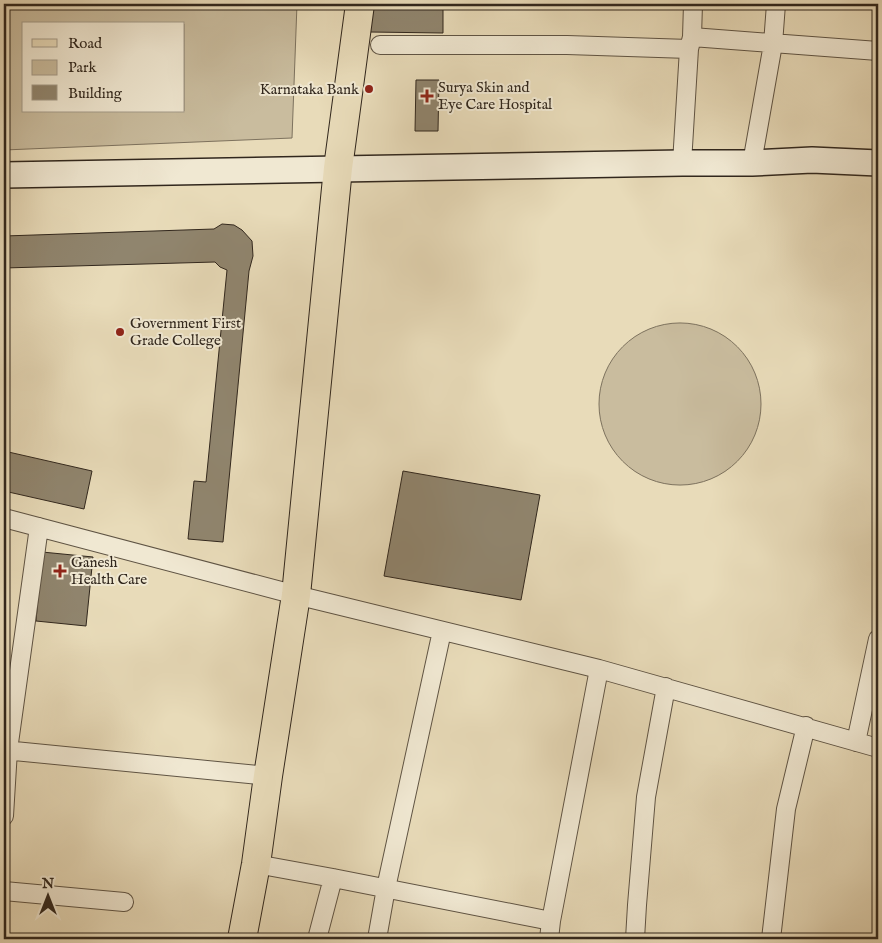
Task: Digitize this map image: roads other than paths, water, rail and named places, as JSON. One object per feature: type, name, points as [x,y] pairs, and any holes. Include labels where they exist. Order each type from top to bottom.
[{"type":"main road","points":[[242,939],[256,864],[296,595],[338,168],[360,4]]},
{"type":"street","points":[[682,163],[693,4]]},
{"type":"street","points":[[752,163],[773,44],[776,4]]},
{"type":"street","points":[[380,45],[691,43],[773,44],[878,51]]},
{"type":"street","points":[[4,175],[338,168],[752,163],[812,160],[878,163]]},
{"type":"street","points":[[4,518],[296,595],[599,669],[806,726],[878,748]]},
{"type":"street","points":[[4,816],[6,750],[40,527]]},
{"type":"street","points":[[377,939],[386,888],[442,631]]},
{"type":"street","points":[[856,742],[878,639]]},
{"type":"street","points":[[549,939],[599,669]]},
{"type":"street","points":[[635,939],[636,905],[646,797],[666,687]]},
{"type":"street","points":[[771,939],[786,809],[806,726]]},
{"type":"street","points":[[6,750],[268,776]]},
{"type":"street","points":[[256,864],[551,921]]},
{"type":"street","points":[[316,939],[333,878]]},
{"type":"street","points":[[4,891],[124,902]]},
{"type":"place","name":"Karnataka Bank","points":[[369,89]]},
{"type":"place","name":"Surya Skin and Eye Care Hospital","points":[[427,96]]},
{"type":"place","name":"Government First Grade College","points":[[120,332]]},
{"type":"place","name":"Ganesh Health Care","points":[[60,571]]}]
